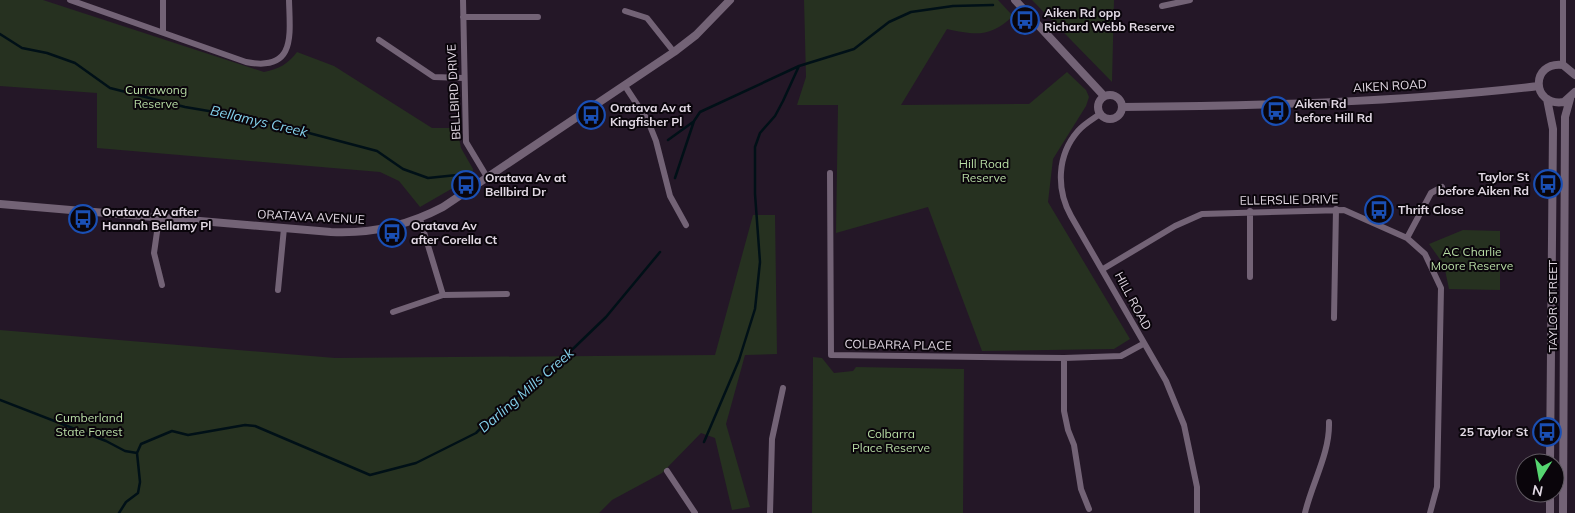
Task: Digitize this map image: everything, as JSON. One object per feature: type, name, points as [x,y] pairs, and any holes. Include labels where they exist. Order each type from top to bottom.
[{"type":"street","points":[[70,0],[246,62],[262,65],[279,60],[288,48],[290,0]]},
{"type":"street","points":[[163,32],[164,0]]},
{"type":"street","name":"BELLBIRD DRIVE","points":[[462,0],[466,142],[486,177]]},
{"type":"street","name":"ORATAVA AVENUE","points":[[0,204],[284,228],[366,232],[382,230],[420,218],[443,207],[674,52],[696,35],[730,0]]},
{"type":"street","points":[[1015,0],[1104,96],[1117,97],[1122,107],[1119,114],[1112,118],[1100,114],[1098,105],[1104,96]]},
{"type":"street","points":[[1162,6],[1190,0]]},
{"type":"street","points":[[1563,0],[1563,65]]},
{"type":"street","points":[[625,11],[647,18],[674,52]]},
{"type":"street","points":[[463,17],[538,17]]},
{"type":"street","points":[[379,40],[434,77],[463,78]]},
{"type":"street","points":[[1539,86],[1541,74],[1545,69],[1557,64],[1563,65],[1575,73]]},
{"type":"street","points":[[625,86],[648,121],[656,141],[670,196],[686,225]]},
{"type":"street","name":"TAYLOR STREET","points":[[1539,86],[1547,99],[1553,128],[1550,453]]},
{"type":"street","name":"AIKEN ROAD","points":[[1122,107],[1323,101],[1480,93],[1539,86]]},
{"type":"street","points":[[1547,99],[1558,103],[1573,96]]},
{"type":"street","name":"TAYLOR STREET","points":[[1564,513],[1566,117],[1573,96]]},
{"type":"street","name":"HILL ROAD","points":[[1100,114],[1078,131],[1067,147],[1062,161],[1060,183],[1066,207],[1103,269],[1143,344],[1166,381],[1184,425],[1197,487],[1197,513]]},
{"type":"street","name":"COLBARRA PLACE","points":[[830,173],[831,356],[1064,358],[1121,356],[1143,344]]},
{"type":"street","points":[[1407,238],[1431,193],[1442,187]]},
{"type":"street","points":[[1334,318],[1336,210]]},
{"type":"street","name":"ELLERSLIE DRIVE","points":[[1103,269],[1174,226],[1202,214],[1250,211],[1344,210],[1407,238],[1425,254],[1440,288],[1437,487],[1430,513]]},
{"type":"street","points":[[1250,211],[1250,276]]},
{"type":"street","points":[[158,218],[154,253],[162,285]]},
{"type":"street","points":[[420,218],[443,295]]},
{"type":"street","points":[[278,290],[284,228]]},
{"type":"street","points":[[393,312],[443,295],[507,294]]},
{"type":"street","points":[[1064,358],[1064,411],[1068,430],[1074,444],[1088,510]]},
{"type":"street","points":[[768,513],[772,439],[783,388]]},
{"type":"street","points":[[1305,513],[1311,487],[1330,439],[1329,422]]},
{"type":"street","points":[[668,471],[695,513]]},
{"type":"green space","name":"Currawong Reserve","points":[[0,0],[43,0],[264,72],[283,65],[297,52],[334,66],[432,128],[457,128],[461,148],[473,169],[472,177],[420,207],[399,181],[380,172],[97,148],[97,93],[0,86]]},
{"type":"green space","name":"Hill Road Reserve","points":[[804,0],[998,0],[1013,16],[997,28],[982,33],[966,33],[947,29],[901,105],[1029,104],[1067,72],[1086,90],[1089,97],[1086,106],[1053,159],[1048,202],[1130,339],[1114,349],[982,351],[928,207],[836,233],[838,105],[797,105],[806,77]]},
{"type":"green space","points":[[1032,0],[1114,0],[1112,82]]},
{"type":"green space","name":"Cumberland State Forest","points":[[753,215],[775,215],[777,354],[745,355],[726,424],[750,507],[732,510],[715,438],[701,433],[662,473],[612,500],[599,513],[0,513],[0,330],[335,358],[715,355]]},
{"type":"green space","name":"AC Charlie Moore Reserve","points":[[1463,230],[1500,231],[1500,290],[1449,289],[1444,265],[1429,244]]},
{"type":"green space","name":"Colbarra Place Reserve","points":[[813,357],[822,358],[834,373],[853,371],[856,367],[964,369],[963,513],[812,513]]},
{"type":"waterway","name":"Darling Mills Creek","points":[[675,178],[694,121],[700,112],[799,66],[854,49],[889,22],[911,12],[953,6],[993,5]]},
{"type":"waterway","name":"Bellamys Creek","points":[[0,34],[22,48],[47,53],[75,63],[110,88],[185,107],[256,119],[377,151],[403,169],[428,178],[457,175],[464,178]]},
{"type":"waterway","points":[[704,442],[739,360],[755,309],[760,262],[755,194],[755,147],[760,133],[775,116],[799,66]]},
{"type":"waterway","name":"Bellamys Creek","points":[[668,140],[693,122]]},
{"type":"waterway","name":"Darling Mills Creek","points":[[137,453],[141,444],[172,431],[188,435],[245,425],[255,426],[370,475],[416,463],[476,433],[499,410],[549,372],[606,317],[660,252]]},
{"type":"waterway","points":[[0,400],[106,441],[125,451],[137,453]]},
{"type":"waterway","points":[[119,513],[126,502],[138,493],[140,482],[137,453]]},
{"type":"place","name":"Aiken Rd opp Richard Webb Reserve","points":[[1025,20]]},
{"type":"place","name":"Aiken Rd before Hill Rd","points":[[1276,111]]},
{"type":"place","name":"Oratava Av at Kingfisher Pl","points":[[591,115]]},
{"type":"place","name":"Taylor St before Aiken Rd","points":[[1548,184]]},
{"type":"place","name":"Oratava Av at Bellbird Dr","points":[[466,185]]},
{"type":"place","name":"Thrift Close","points":[[1379,210]]},
{"type":"place","name":"Oratava Av after Hannah Bellamy Pl","points":[[83,219]]},
{"type":"place","name":"Oratava Av after Corella Ct","points":[[392,233]]},
{"type":"place","name":"25 Taylor St","points":[[1547,432]]}]
